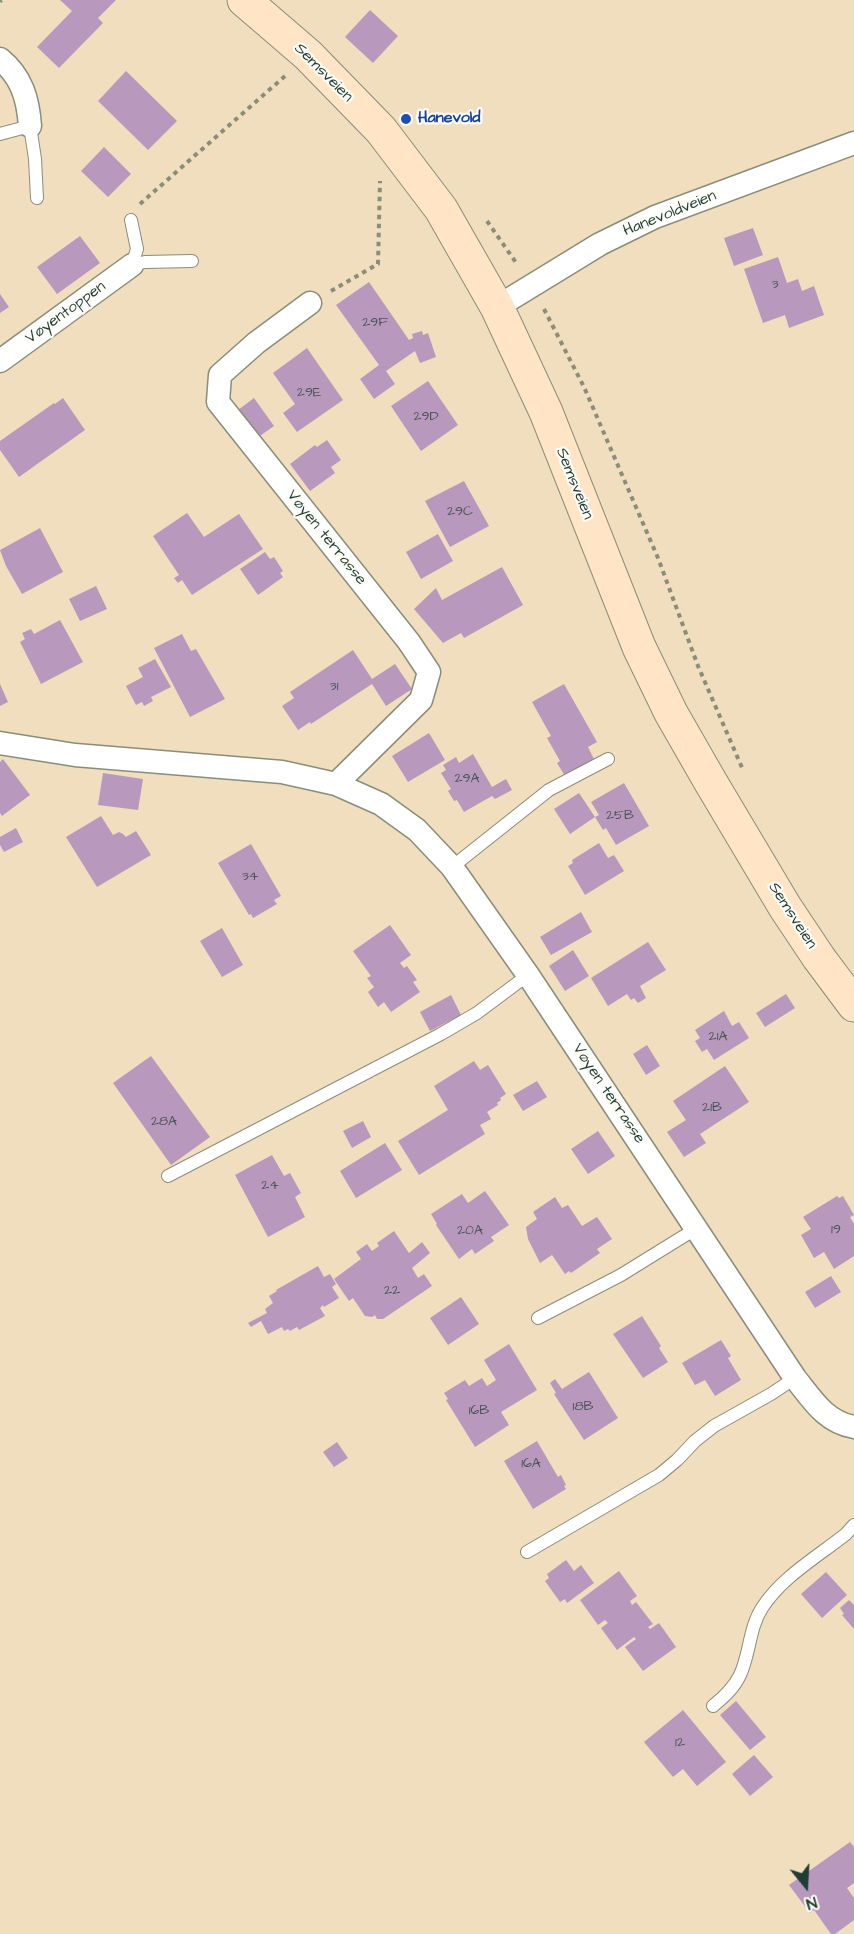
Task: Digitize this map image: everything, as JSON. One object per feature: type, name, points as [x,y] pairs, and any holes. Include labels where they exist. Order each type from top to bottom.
[{"type":"main road","name":"Semsveien","points":[[244,0],[308,56],[381,130],[441,208],[497,307],[546,412],[639,647],[671,713],[785,907],[854,1005]]},
{"type":"street","points":[[0,59],[16,76],[26,94],[30,126]]},
{"type":"street","name":"Hanevoldveien","points":[[497,307],[600,244],[656,217],[854,143]]},
{"type":"street","name":"Vøyentoppen","points":[[0,361],[132,265]]},
{"type":"street","name":"Vøyen terrasse","points":[[310,303],[256,343],[219,375],[218,402],[409,642],[429,672],[421,700],[336,784]]},
{"type":"street","name":"Vøyen terrasse","points":[[0,743],[75,755],[282,772],[336,784],[381,804],[417,830],[452,867],[528,975],[795,1378],[816,1405],[837,1423],[854,1428]]},
{"type":"lane","points":[[0,134],[30,126],[37,198]]},
{"type":"lane","points":[[131,220],[137,249],[132,265]]},
{"type":"lane","points":[[132,265],[145,262],[192,261]]},
{"type":"lane","points":[[452,867],[549,790],[608,759]]},
{"type":"lane","points":[[168,1176],[441,1034],[477,1013],[528,975]]},
{"type":"lane","points":[[538,1318],[621,1275],[697,1228]]},
{"type":"lane","points":[[527,1552],[658,1475],[677,1460],[694,1441],[714,1426],[771,1395],[795,1378]]},
{"type":"lane","points":[[713,1706],[728,1693],[740,1676],[760,1611],[771,1596],[854,1525]]},
{"type":"path","points":[[131,220],[140,204],[308,56]]},
{"type":"path","points":[[310,303],[378,264],[381,130]]},
{"type":"building","points":[[60,0],[116,0],[98,18],[103,23],[59,68],[37,47],[72,11]]},
{"type":"building","points":[[370,10],[398,36],[373,63],[345,37]]},
{"type":"building","points":[[126,71],[177,121],[148,150],[98,101]]},
{"type":"building","points":[[104,147],[131,174],[108,197],[81,171]]},
{"type":"building","points":[[753,228],[763,255],[734,266],[724,238]]},
{"type":"building","points":[[80,236],[100,263],[57,294],[37,267]]},
{"type":"building","points":[[778,257],[787,283],[798,279],[802,291],[814,286],[824,315],[789,328],[785,315],[763,323],[744,269]]},
{"type":"building","points":[[369,282],[409,340],[413,338],[412,334],[422,331],[423,335],[428,333],[436,357],[420,363],[415,351],[386,371],[395,384],[374,399],[360,379],[379,365],[336,305]]},
{"type":"building","points":[[0,294],[9,307],[0,313]]},
{"type":"building","points":[[307,348],[343,400],[297,432],[283,413],[295,404],[273,373]]},
{"type":"building","points":[[428,381],[458,425],[421,451],[391,406]]},
{"type":"building","points":[[63,398],[85,430],[19,477],[0,450],[0,441]]},
{"type":"building","points":[[254,398],[274,426],[257,438],[238,410]]},
{"type":"building","points":[[327,440],[341,460],[331,467],[335,473],[310,491],[290,464],[315,445],[317,447]]},
{"type":"building","points":[[464,481],[489,526],[450,547],[425,501]]},
{"type":"building","points":[[187,513],[204,537],[239,514],[263,549],[192,595],[182,580],[178,583],[174,578],[179,575],[153,536]]},
{"type":"building","points":[[40,528],[63,572],[22,594],[0,550]]},
{"type":"building","points":[[438,534],[453,561],[421,579],[406,552]]},
{"type":"building","points":[[265,552],[270,559],[274,557],[283,571],[280,573],[283,577],[258,595],[240,569]]},
{"type":"building","points":[[502,567],[523,605],[464,638],[461,633],[443,643],[414,609],[436,588],[442,600]]},
{"type":"building","points":[[96,586],[107,609],[80,621],[69,599]]},
{"type":"building","points":[[60,620],[83,662],[41,684],[20,642],[25,639],[22,633],[31,629],[34,634]]},
{"type":"building","points":[[182,634],[191,651],[196,649],[225,699],[190,717],[154,648]]},
{"type":"building","points":[[353,650],[372,679],[395,664],[412,689],[386,706],[372,684],[298,730],[282,706],[294,698],[290,692]]},
{"type":"building","points":[[155,659],[171,687],[151,697],[153,701],[144,706],[142,702],[136,705],[126,686],[143,677],[138,668]]},
{"type":"building","points":[[0,684],[8,702],[0,706]]},
{"type":"building","points":[[564,684],[597,742],[588,747],[594,759],[565,776],[557,763],[560,761],[547,738],[551,736],[532,702]]},
{"type":"building","points":[[429,733],[445,760],[408,782],[392,756]]},
{"type":"building","points":[[473,754],[492,787],[506,779],[512,790],[495,799],[492,796],[464,812],[448,791],[451,789],[441,773],[446,770],[443,765],[456,757],[459,763]]},
{"type":"building","points":[[3,759],[30,795],[2,816],[0,813],[0,762]]},
{"type":"building","points":[[103,773],[143,779],[138,810],[98,805]]},
{"type":"building","points":[[624,783],[649,826],[616,845],[606,828],[603,830],[595,817],[599,815],[591,802]]},
{"type":"building","points":[[579,793],[595,817],[570,834],[554,809]]},
{"type":"building","points":[[101,816],[113,835],[119,832],[126,837],[136,831],[151,855],[97,887],[66,837]]},
{"type":"building","points":[[16,828],[23,842],[4,852],[0,845],[0,837]]},
{"type":"building","points":[[599,843],[608,858],[614,855],[624,871],[585,895],[568,866],[573,863],[572,860]]},
{"type":"building","points":[[251,844],[281,896],[274,900],[277,904],[253,918],[218,863]]},
{"type":"building","points":[[581,912],[592,932],[551,955],[540,937]]},
{"type":"building","points":[[390,925],[411,955],[400,963],[404,968],[407,966],[417,980],[413,982],[420,992],[391,1012],[384,1002],[378,1007],[368,992],[374,987],[367,978],[371,976],[353,951]]},
{"type":"building","points":[[222,928],[243,965],[222,977],[200,941]]},
{"type":"building","points":[[648,942],[666,970],[640,986],[646,998],[638,1003],[634,998],[631,1000],[627,994],[608,1006],[591,978]]},
{"type":"building","points":[[573,950],[589,976],[565,991],[549,966]]},
{"type":"building","points":[[786,994],[795,1008],[765,1027],[756,1013]]},
{"type":"building","points":[[451,995],[461,1015],[430,1031],[420,1012]]},
{"type":"building","points":[[724,1011],[732,1026],[739,1022],[749,1038],[714,1060],[707,1049],[702,1052],[695,1041],[700,1038],[695,1030]]},
{"type":"building","points":[[647,1045],[660,1066],[646,1075],[633,1054]]},
{"type":"building","points":[[151,1056],[210,1137],[171,1165],[113,1083]]},
{"type":"building","points":[[474,1061],[480,1070],[488,1065],[506,1094],[500,1098],[498,1105],[487,1112],[491,1119],[480,1125],[485,1134],[419,1175],[398,1141],[448,1110],[434,1086]]},
{"type":"building","points":[[725,1066],[749,1102],[700,1134],[706,1143],[684,1157],[667,1132],[686,1120],[673,1101]]},
{"type":"building","points":[[537,1081],[547,1097],[523,1111],[513,1095]]},
{"type":"building","points":[[363,1121],[371,1137],[352,1148],[343,1131]]},
{"type":"building","points":[[598,1131],[615,1156],[588,1174],[571,1149]]},
{"type":"building","points":[[385,1143],[402,1170],[356,1198],[340,1171]]},
{"type":"building","points":[[272,1155],[284,1176],[290,1173],[301,1193],[295,1197],[305,1217],[268,1237],[235,1175]]},
{"type":"building","points":[[485,1191],[509,1225],[491,1237],[494,1241],[475,1254],[472,1249],[459,1259],[431,1214],[462,1194],[468,1203]]},
{"type":"building","points":[[837,1196],[839,1198],[843,1196],[854,1215],[850,1217],[854,1224],[854,1256],[834,1269],[824,1252],[814,1258],[801,1235],[811,1229],[803,1217]]},
{"type":"building","points":[[555,1197],[562,1208],[568,1205],[582,1226],[597,1217],[612,1239],[597,1249],[600,1253],[571,1273],[569,1271],[565,1274],[552,1255],[540,1263],[528,1239],[526,1227],[537,1219],[533,1212]]},
{"type":"building","points":[[394,1231],[409,1253],[422,1242],[430,1253],[412,1268],[418,1278],[424,1274],[432,1286],[383,1319],[377,1319],[375,1315],[365,1316],[353,1298],[349,1301],[334,1279],[361,1259],[356,1252],[367,1244],[372,1251],[379,1246],[377,1243]]},
{"type":"building","points":[[318,1266],[324,1277],[330,1274],[336,1284],[332,1287],[339,1298],[320,1308],[325,1316],[299,1330],[297,1327],[284,1331],[282,1327],[268,1334],[261,1321],[251,1327],[248,1323],[267,1313],[265,1309],[273,1303],[269,1296]]},
{"type":"building","points":[[831,1276],[841,1292],[815,1308],[805,1292]]},
{"type":"building","points":[[461,1297],[479,1324],[448,1345],[430,1318]]},
{"type":"building","points":[[642,1316],[668,1362],[643,1378],[613,1334]]},
{"type":"building","points":[[721,1340],[741,1380],[715,1396],[705,1380],[695,1385],[682,1363]]},
{"type":"building","points":[[509,1344],[537,1390],[501,1412],[509,1425],[475,1447],[444,1393],[465,1380],[469,1386],[482,1378],[487,1386],[496,1380],[484,1360]]},
{"type":"building","points":[[589,1372],[618,1418],[584,1440],[554,1394],[556,1393],[550,1383],[555,1379],[562,1389]]},
{"type":"building","points":[[537,1441],[558,1477],[561,1475],[566,1489],[533,1509],[504,1461]]},
{"type":"building","points":[[337,1442],[348,1458],[334,1467],[323,1452]]},
{"type":"building","points":[[566,1560],[574,1571],[581,1565],[594,1583],[567,1603],[565,1599],[560,1602],[545,1581],[549,1578],[547,1574]]},
{"type":"building","points":[[619,1571],[637,1596],[630,1601],[632,1605],[636,1602],[653,1624],[648,1627],[650,1629],[659,1623],[676,1647],[643,1671],[625,1647],[636,1639],[634,1637],[617,1650],[601,1628],[608,1623],[605,1620],[598,1625],[580,1600]]},
{"type":"building","points":[[826,1572],[847,1595],[822,1618],[801,1594]]},
{"type":"building","points":[[849,1600],[854,1605],[854,1629],[842,1615],[844,1614],[840,1608]]},
{"type":"building","points":[[736,1701],[766,1737],[750,1750],[720,1715]]},
{"type":"building","points":[[683,1710],[726,1762],[697,1786],[683,1769],[673,1777],[644,1742]]},
{"type":"building","points":[[754,1755],[773,1777],[750,1796],[732,1774]]},
{"type":"building","points":[[850,1842],[854,1847],[854,1883],[847,1888],[854,1898],[854,1920],[835,1934],[831,1934],[814,1910],[810,1913],[789,1885]]},
{"type":"place","name":"Hanevold","points":[[406,119]]}]
